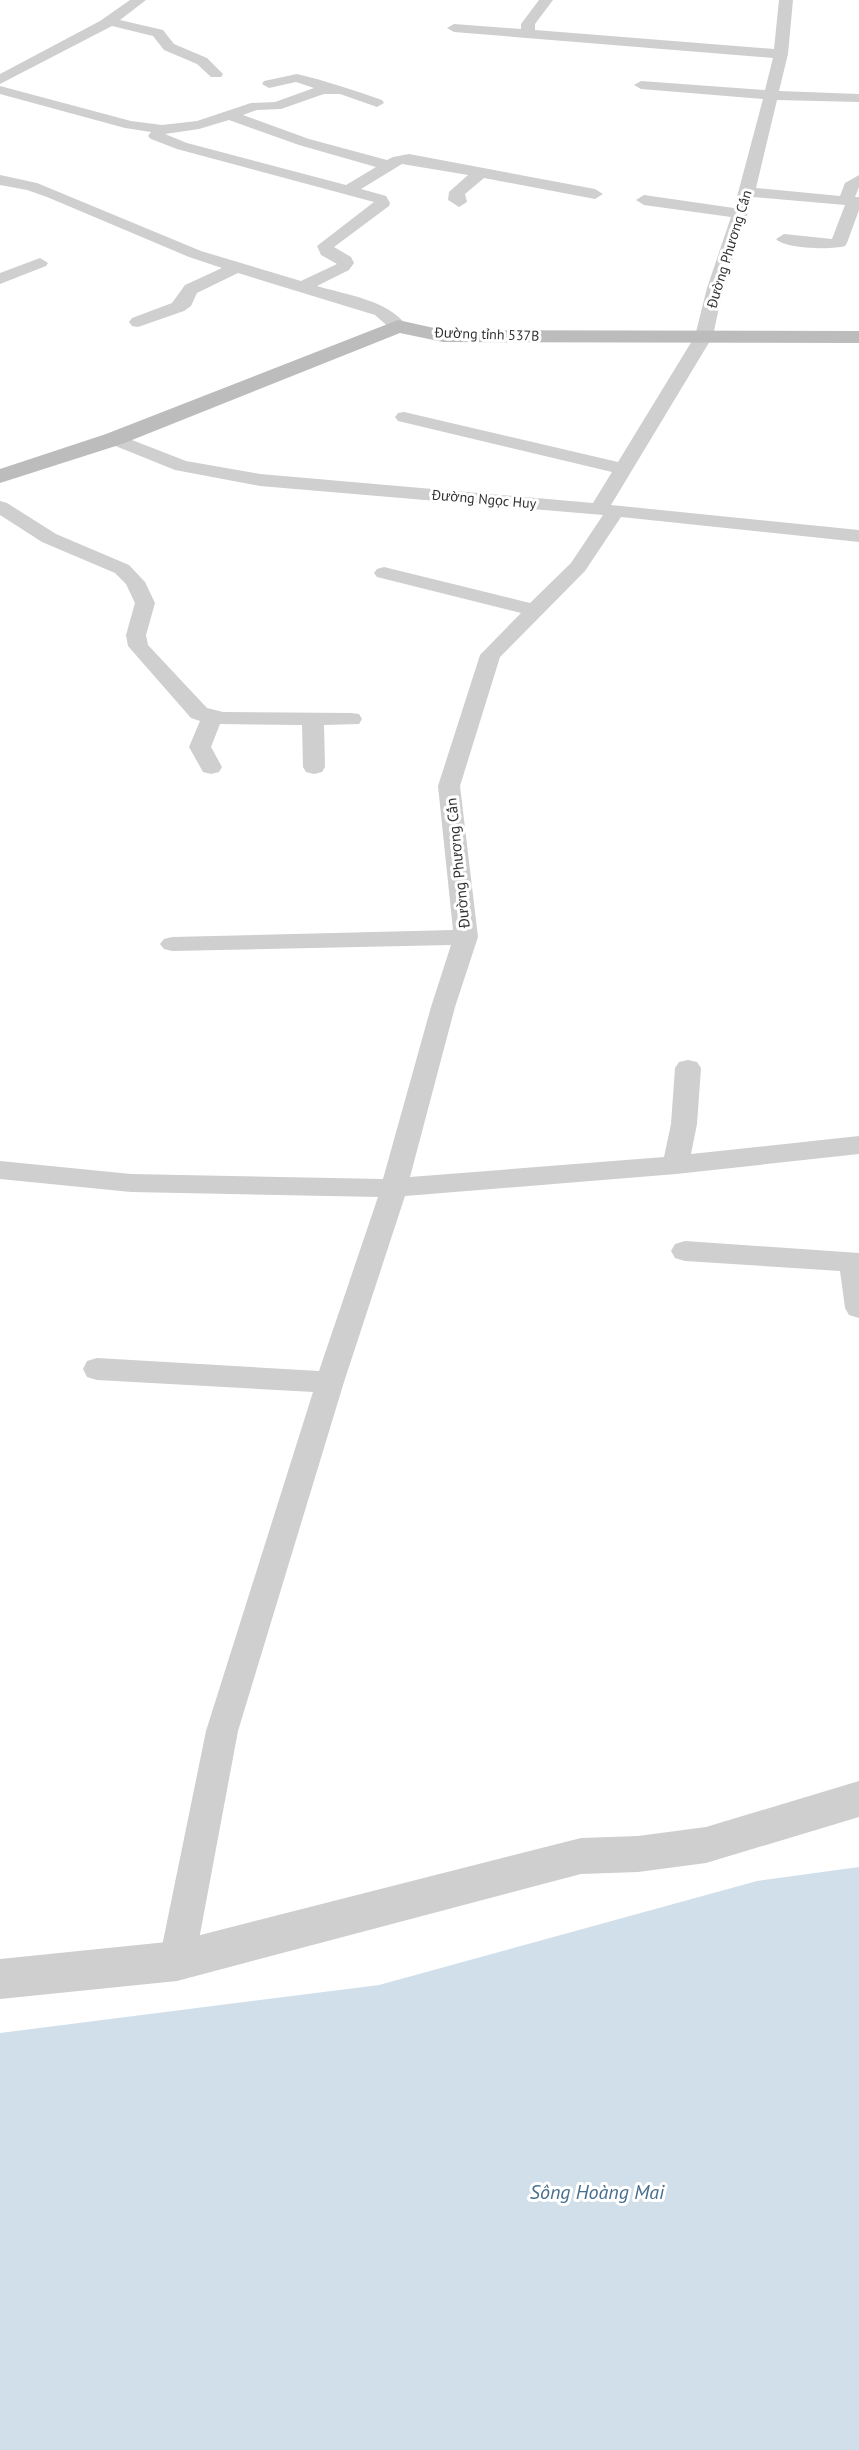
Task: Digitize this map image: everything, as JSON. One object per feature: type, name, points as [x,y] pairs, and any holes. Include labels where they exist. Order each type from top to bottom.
[{"type":"main road","name":"Đường tỉnh 537B","points":[[398,326],[443,336],[859,337]]},
{"type":"main road","points":[[0,476],[114,439],[398,326]]},
{"type":"street","points":[[0,80],[109,21],[139,0]]},
{"type":"street","points":[[528,35],[528,24],[546,0]]},
{"type":"street","name":"Đường Phương Cấn","points":[[177,1961],[222,1731],[330,1382],[394,1188],[443,1007],[466,937],[449,786],[490,655],[578,567],[607,510],[623,469],[704,336],[715,288],[747,192],[771,95],[781,54],[786,0]]},
{"type":"street","points":[[109,21],[158,33],[169,47],[202,61],[216,74]]},
{"type":"street","points":[[454,28],[781,54]]},
{"type":"street","points":[[268,84],[297,78],[330,89],[342,90],[377,103]]},
{"type":"street","points":[[640,85],[771,95],[859,98]]},
{"type":"street","points":[[0,90],[130,125],[162,129],[199,125],[256,106],[281,105],[330,89]]},
{"type":"street","points":[[210,104],[304,142],[388,165]]},
{"type":"street","points":[[162,129],[156,136],[182,146],[380,200],[382,205],[325,246],[327,252],[345,260],[343,267],[304,286]]},
{"type":"street","points":[[349,190],[398,159],[409,159],[595,194]]},
{"type":"street","points":[[459,202],[456,200],[457,192],[481,172]]},
{"type":"street","points":[[0,180],[46,192],[195,254],[381,311],[398,326]]},
{"type":"street","points":[[784,239],[839,243],[853,202],[851,186],[859,180]]},
{"type":"street","points":[[747,192],[853,202]]},
{"type":"street","points":[[644,200],[740,214]]},
{"type":"street","points":[[0,279],[40,263]]},
{"type":"street","points":[[138,322],[178,307],[191,290],[237,267]]},
{"type":"street","points":[[404,417],[623,469]]},
{"type":"street","name":"Đường Ngọc Huy","points":[[114,439],[182,466],[260,480],[607,510],[859,536]]},
{"type":"street","points":[[0,507],[49,538],[129,574],[145,603],[136,635],[138,646],[189,704],[204,716],[351,718]]},
{"type":"street","points":[[384,573],[534,610]]},
{"type":"street","points":[[211,767],[200,747],[212,717]]},
{"type":"street","points":[[313,718],[314,767]]},
{"type":"street","points":[[172,944],[466,937]]},
{"type":"street","points":[[676,1165],[684,1124],[688,1068]]},
{"type":"street","points":[[0,1170],[131,1183],[394,1188],[676,1165],[859,1146]]},
{"type":"street","points":[[685,1251],[856,1263],[859,1308]]},
{"type":"street","points":[[97,1369],[330,1382]]},
{"type":"street","points":[[0,1979],[177,1961],[581,1856],[638,1854],[706,1845],[859,1799]]},
{"type":"water","name":"Sông Hoàng Mai","points":[[859,1867],[859,2450],[0,2450],[0,2033],[379,1985],[757,1881]]}]
